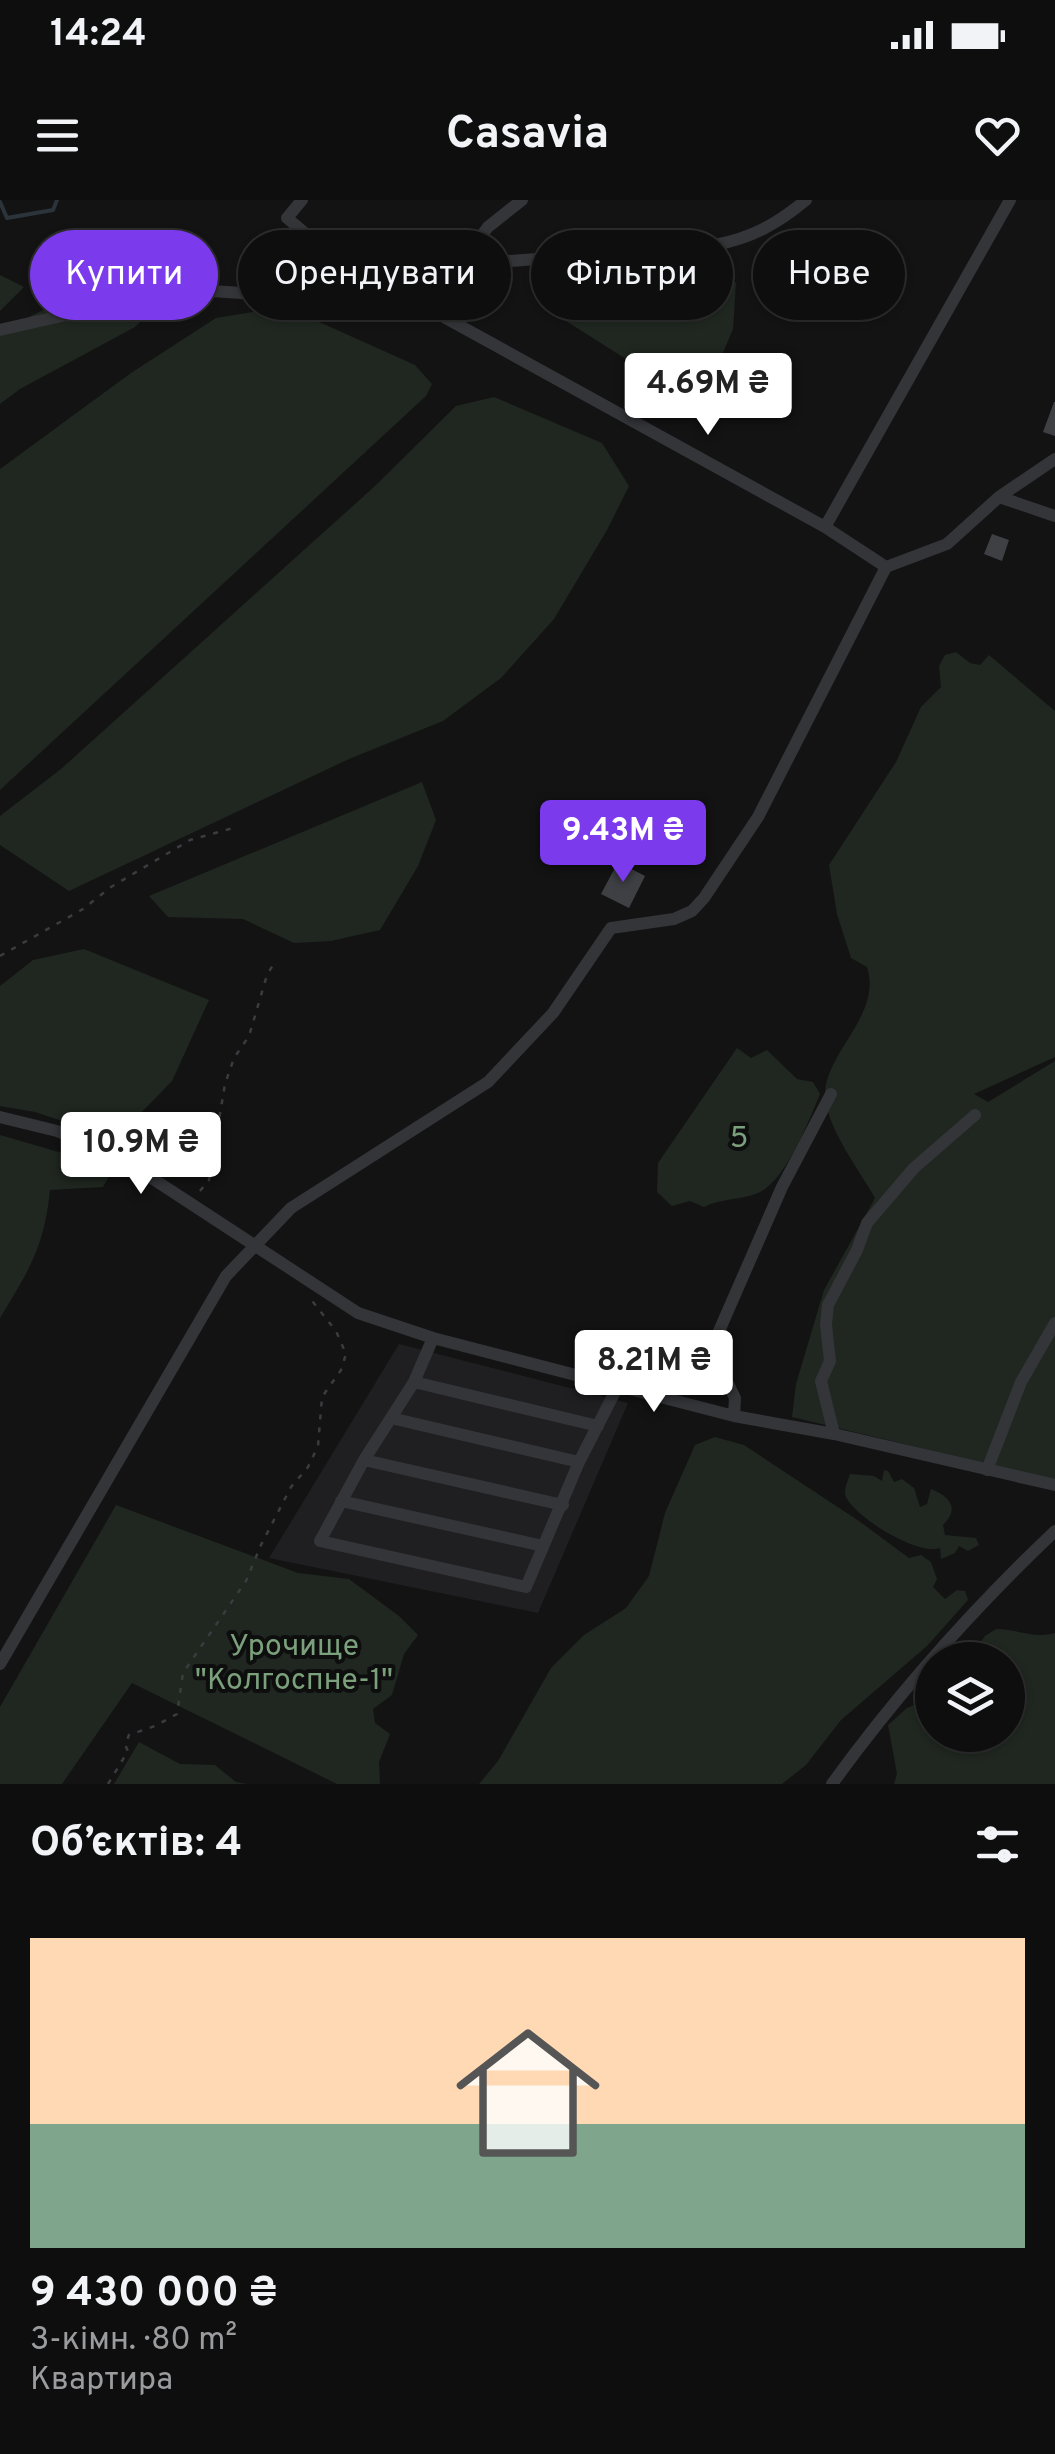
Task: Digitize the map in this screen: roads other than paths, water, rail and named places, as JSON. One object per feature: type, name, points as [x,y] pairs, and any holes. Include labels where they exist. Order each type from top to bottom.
[{"type":"street","points":[[300,230],[288,218],[302,200]]},
{"type":"street","points":[[486,230],[522,200]]},
{"type":"street","points":[[511,261],[744,240],[777,224],[806,200]]},
{"type":"street","points":[[826,527],[1010,200]]},
{"type":"street","points":[[0,330],[181,289],[238,293]]},
{"type":"street","points":[[449,320],[826,527],[886,568]]},
{"type":"street","points":[[0,1664],[226,1276],[306,1198],[488,1082],[553,1013],[611,928],[674,919],[692,911],[758,818],[886,568],[947,544],[999,497],[1055,459]]},
{"type":"street","points":[[999,497],[1055,516]]},
{"type":"street","points":[[734,1416],[736,1398],[721,1369],[716,1338],[782,1187],[830,1094]]},
{"type":"street","points":[[834,1434],[821,1381],[830,1362],[828,1305],[858,1250],[867,1222],[914,1168],[975,1115]]},
{"type":"street","points":[[0,1117],[89,1143],[121,1158],[358,1314],[433,1338],[734,1416],[834,1434],[1055,1485]]},
{"type":"street","points":[[987,1470],[1022,1382],[1055,1324]]},
{"type":"street","points":[[433,1338],[414,1382],[364,1460],[320,1541],[526,1587],[579,1462],[620,1384]]},
{"type":"street","points":[[414,1382],[598,1426]]},
{"type":"street","points":[[391,1418],[579,1462]]},
{"type":"street","points":[[364,1460],[563,1505]]},
{"type":"street","points":[[341,1501],[543,1546]]},
{"type":"street","points":[[832,1784],[882,1716],[1055,1530]]},
{"type":"waterway","points":[[0,202],[7,218],[53,210],[57,200]]},
{"type":"park label","name":"5","points":[[739,1139]]},
{"type":"park label","name":"Урочище \"Колгоспне-1\"","points":[[294,1664]]}]
